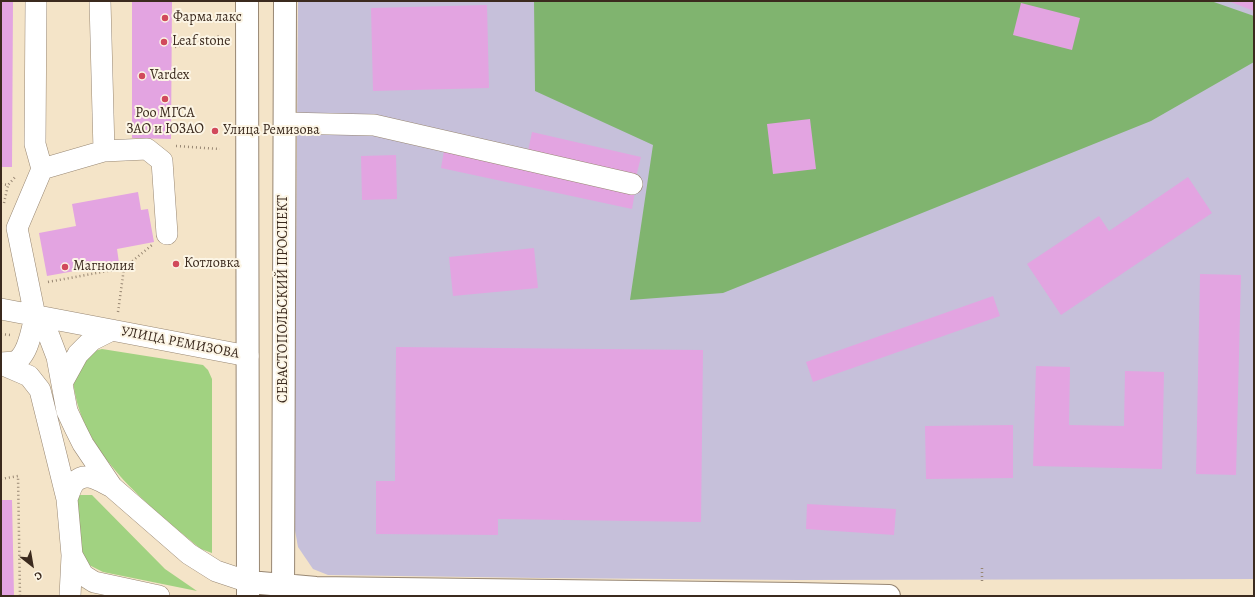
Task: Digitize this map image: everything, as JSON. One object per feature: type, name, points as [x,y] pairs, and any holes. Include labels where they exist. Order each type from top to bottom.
[{"type":"main road","points":[[246,1],[248,589],[283,591],[316,588],[890,596]]},
{"type":"main road","name":"СЕВАСТОПОЛЬСКИЙ ПРОСПЕКТ","points":[[283,591],[285,1]]},
{"type":"street","points":[[36,1],[36,144],[42,169]]},
{"type":"street","points":[[100,1],[104,151]]},
{"type":"street","points":[[285,123],[374,125],[632,184]]},
{"type":"street","points":[[112,487],[83,444],[67,411],[57,357],[49,336],[35,316],[29,286],[9,224],[42,169],[104,151],[147,149],[162,161],[167,234]]},
{"type":"street","name":"УЛИЦА РЕМИЗОВА","points":[[1,309],[248,356]]},
{"type":"street","points":[[1,363],[15,362],[23,355],[29,341],[35,316]]},
{"type":"street","name":"УЛИЦА РЕМИЗОВА","points":[[62,383],[78,354],[92,340],[112,330]]},
{"type":"street","points":[[1,363],[29,376],[40,390],[67,499],[72,555],[70,596]]},
{"type":"street","points":[[67,499],[75,482],[84,477],[91,476],[112,487],[189,554],[216,572],[248,589]]},
{"type":"street","points":[[72,555],[83,575],[94,582],[159,596]]},
{"type":"path","points":[[175,47],[220,36]]},
{"type":"path","points":[[29,286],[124,268],[167,234]]},
{"type":"path","points":[[119,305],[124,268]]},
{"type":"path","points":[[1,479],[18,476],[20,596]]},
{"type":"path","points":[[982,568],[982,582]]},
{"type":"shaded area","points":[[298,1],[1254,1],[1254,579],[798,580],[540,578],[328,575],[313,569],[298,547],[294,525]]},
{"type":"green space","points":[[534,1],[1211,1],[1254,16],[1254,62],[1151,121],[723,293],[630,300],[653,145],[535,91]]},
{"type":"green space","points":[[102,349],[203,365],[208,370],[212,379],[212,553],[201,549],[162,517],[143,499],[107,461],[93,439],[82,417],[75,393],[74,376],[82,362],[90,353]]},
{"type":"green space","points":[[76,495],[92,495],[165,569],[197,591],[103,572],[85,563],[80,554]]},
{"type":"building","points":[[1,1],[13,1],[12,167],[1,167]]},
{"type":"building","points":[[132,1],[172,1],[171,139],[132,138]]},
{"type":"building","points":[[1228,1],[1254,1],[1254,11]]},
{"type":"building","points":[[1021,3],[1080,18],[1072,50],[1013,35]]},
{"type":"building","points":[[487,5],[489,88],[373,91],[371,8]]},
{"type":"building","points":[[810,119],[816,169],[773,174],[767,124]]},
{"type":"building","points":[[532,132],[641,157],[636,177],[528,151]]},
{"type":"building","points":[[444,151],[635,192],[632,209],[441,168]]},
{"type":"building","points":[[396,155],[397,199],[362,200],[361,156]]},
{"type":"building","points":[[1188,177],[1212,213],[1061,315],[1027,264],[1099,216],[1109,231]]},
{"type":"building","points":[[138,192],[141,210],[148,209],[154,242],[117,249],[119,263],[47,276],[39,233],[76,226],[72,204]]},
{"type":"building","points":[[534,248],[538,288],[453,296],[449,257]]},
{"type":"building","points":[[1200,274],[1241,275],[1236,475],[1196,474]]},
{"type":"building","points":[[993,296],[1000,316],[813,382],[806,362]]},
{"type":"building","points":[[396,347],[703,350],[701,522],[498,519],[498,535],[376,534],[376,481],[395,481]]},
{"type":"building","points":[[1036,366],[1070,367],[1069,425],[1124,426],[1125,371],[1164,372],[1162,469],[1033,466]]},
{"type":"building","points":[[1013,425],[1013,478],[926,479],[925,426]]},
{"type":"building","points":[[1,500],[12,500],[14,596],[1,596]]},
{"type":"building","points":[[807,504],[896,509],[894,535],[806,529]]},
{"type":"place","name":"Фарма лакс","points":[[165,18]]},
{"type":"place","name":"Leaf stone","points":[[164,42]]},
{"type":"place","name":"Vardex","points":[[142,76]]},
{"type":"place","name":"Роо МГСА ЗАО и ЮЗАО","points":[[165,99]]},
{"type":"place","name":"Улица Ремизова","points":[[215,131]]},
{"type":"place","name":"Котловка","points":[[176,264]]},
{"type":"place","name":"Магнолия","points":[[65,267]]}]
